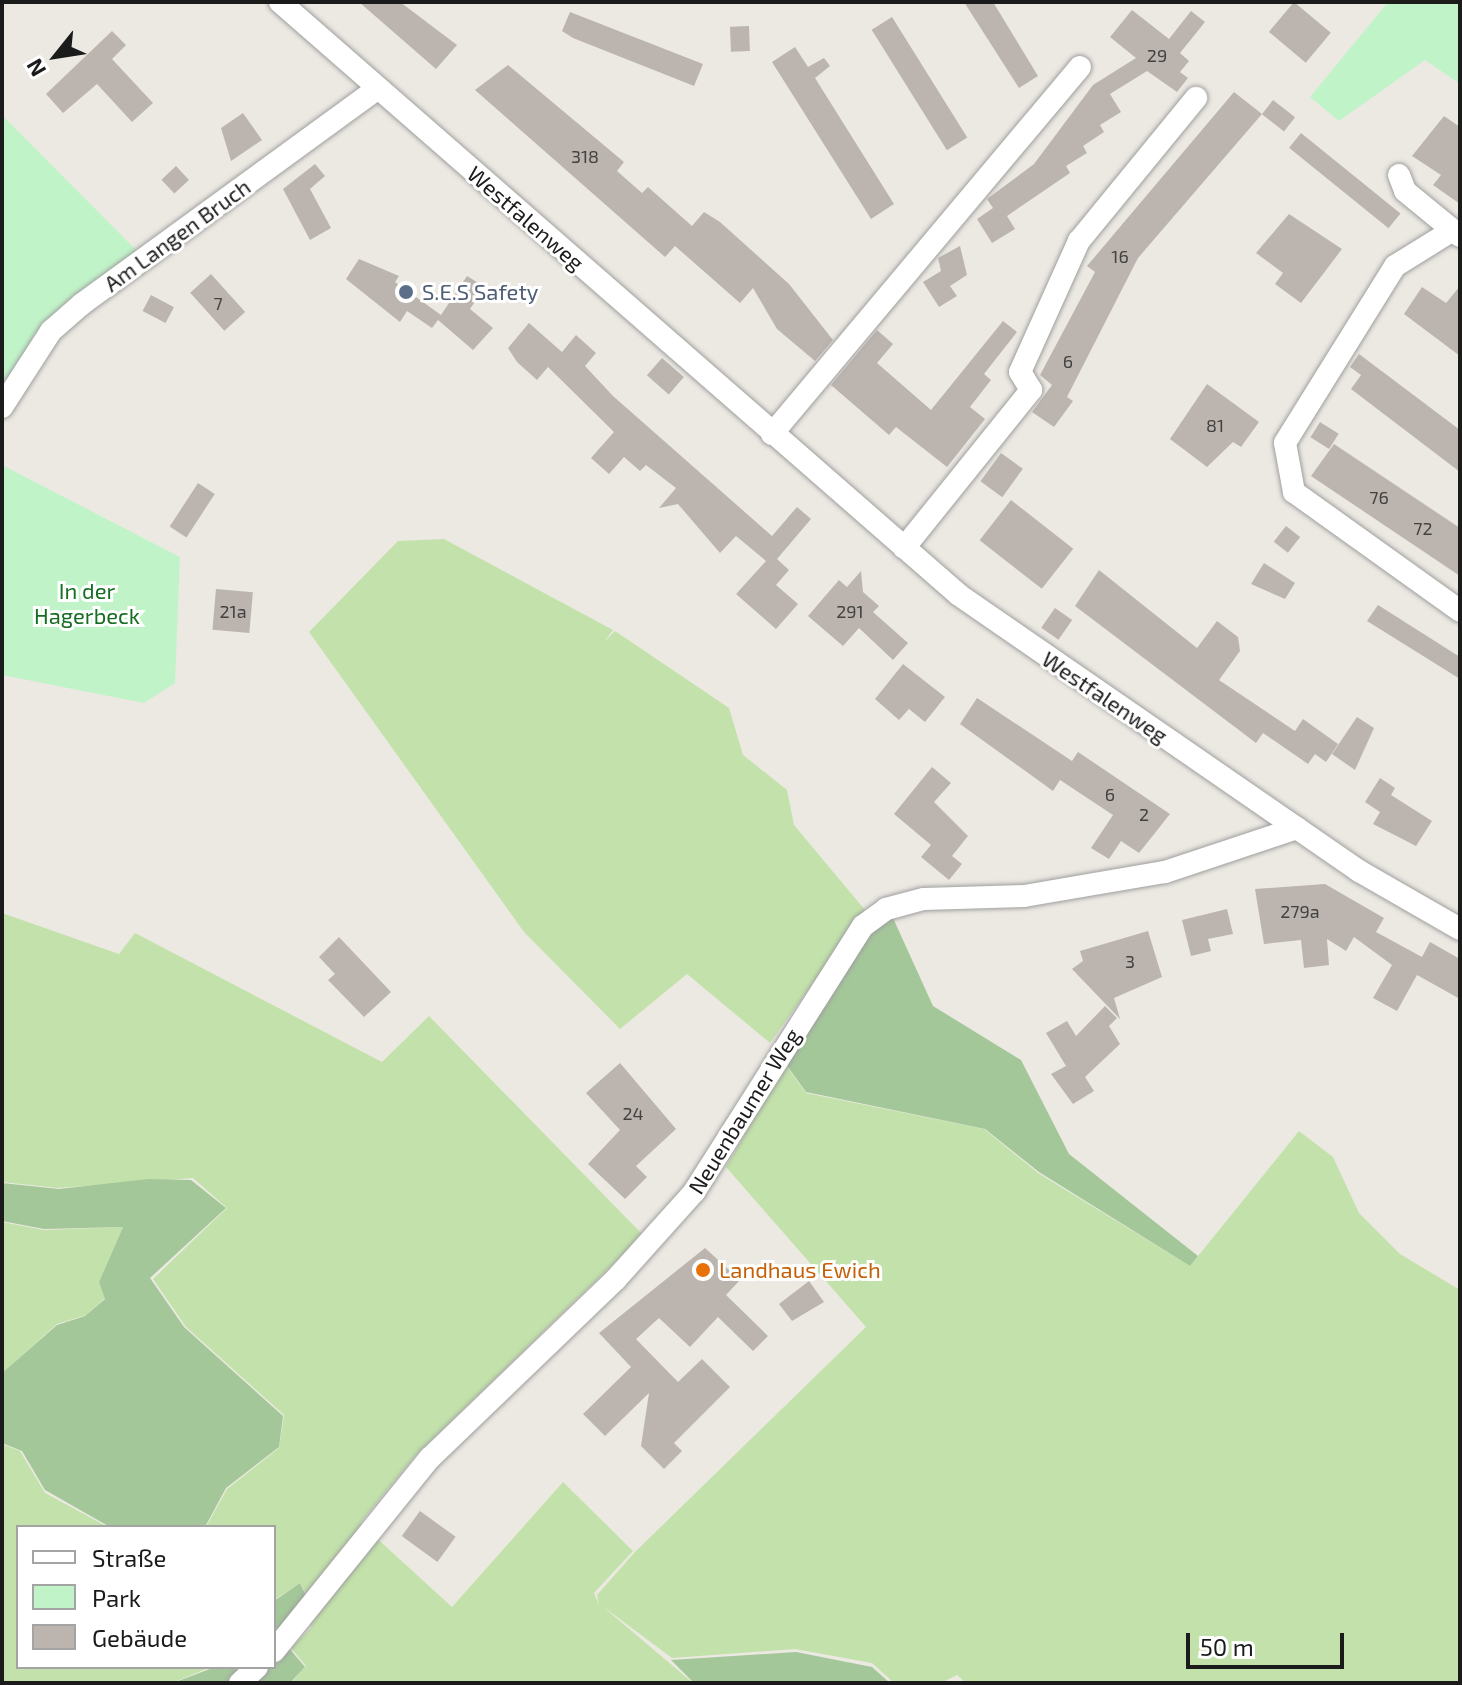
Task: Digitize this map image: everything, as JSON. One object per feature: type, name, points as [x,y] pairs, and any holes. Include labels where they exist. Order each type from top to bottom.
[{"type":"street","name":"Westfalenweg","points":[[280,2],[904,548],[1050,660],[1297,828],[1460,929]]},
{"type":"street","points":[[772,434],[1080,67]]},
{"type":"street","name":"Am Langen Bruch","points":[[2,407],[51,331],[82,304],[378,88]]},
{"type":"street","points":[[904,548],[1031,390],[1020,372],[1079,241],[1196,98]]},
{"type":"street","points":[[1399,175],[1405,191],[1456,233],[1395,266],[1285,443],[1285,470],[1305,503],[1460,611]]},
{"type":"street","name":"Neuenbaumer Weg","points":[[276,1649],[430,1458],[616,1279],[701,1184],[863,926],[886,909],[924,899],[1024,896],[1165,872],[1297,828]]},
{"type":"street","points":[[240,1683],[255,1669]]},
{"type":"green space","points":[[1388,2],[1460,2],[1460,84],[1425,60],[1339,121],[1310,97]]},
{"type":"green space","points":[[2,115],[137,251],[47,326],[2,384]]},
{"type":"green space","name":"In der Hagerbeck","points":[[2,465],[180,557],[175,683],[144,703],[2,675]]},
{"type":"green space","points":[[444,539],[613,630],[604,642],[615,631],[729,708],[743,755],[787,790],[794,825],[865,910],[770,1043],[687,974],[620,1029],[524,932],[309,632],[398,541]]},
{"type":"green space","points":[[2,913],[119,954],[135,933],[382,1062],[429,1016],[643,1235],[416,1455],[360,1523],[452,1607],[563,1482],[633,1551],[594,1593],[599,1605],[597,1595],[635,1552],[866,1327],[726,1167],[785,1064],[806,1093],[984,1129],[1038,1173],[1190,1266],[1299,1131],[1333,1157],[1359,1213],[1400,1254],[1460,1290],[1460,1683],[966,1683],[957,1675],[941,1683],[894,1683],[872,1663],[795,1649],[672,1658],[601,1605],[693,1683],[291,1683],[306,1666],[291,1648],[311,1628],[310,1601],[300,1583],[276,1599],[276,1525],[207,1525],[227,1489],[279,1448],[284,1415],[186,1327],[153,1279],[227,1208],[193,1178],[58,1188],[2,1182]]},
{"type":"green space","points":[[893,918],[933,1006],[1021,1060],[1069,1154],[1198,1256],[1190,1266],[1039,1172],[985,1129],[806,1092],[785,1063],[868,933]]},
{"type":"green space","points":[[148,1179],[191,1180],[226,1208],[150,1278],[184,1327],[283,1416],[279,1447],[226,1488],[206,1525],[106,1525],[45,1490],[22,1451],[2,1443],[2,1373],[57,1325],[85,1316],[105,1299],[99,1282],[123,1227],[44,1229],[2,1221],[2,1183],[59,1189]]},
{"type":"green space","points":[[2,1222],[44,1230],[123,1227],[99,1282],[105,1298],[86,1315],[57,1324],[2,1373]]},
{"type":"green space","points":[[2,1444],[20,1451],[45,1493],[104,1525],[16,1525],[16,1669],[206,1669],[172,1683],[2,1683]]},
{"type":"green space","points":[[300,1583],[309,1602],[289,1648],[305,1667],[290,1683],[173,1683],[210,1669],[276,1669],[276,1600]]},
{"type":"green space","points":[[796,1652],[872,1667],[890,1683],[694,1683],[671,1660]]},
{"type":"building","points":[[359,2],[400,2],[457,45],[436,69]]},
{"type":"building","points":[[964,2],[993,2],[1038,76],[1019,88]]},
{"type":"building","points":[[1294,2],[1331,33],[1306,63],[1269,32]]},
{"type":"building","points":[[1132,10],[1169,39],[1191,11],[1205,22],[1180,53],[1189,61],[1180,72],[1188,78],[1177,92],[1147,71],[1110,94],[1121,112],[1100,125],[1104,132],[1083,146],[1087,153],[1066,166],[1070,173],[1007,216],[1015,229],[992,243],[977,219],[993,208],[987,199],[1034,164],[1093,85],[1136,58],[1110,37]]},
{"type":"building","points":[[570,12],[703,64],[694,86],[573,38],[562,31]]},
{"type":"building","points":[[892,17],[967,137],[947,150],[872,30]]},
{"type":"building","points":[[749,26],[750,51],[731,52],[730,27]]},
{"type":"building","points":[[112,31],[126,45],[112,59],[153,103],[132,122],[97,84],[63,113],[46,94]]},
{"type":"building","points":[[795,47],[808,67],[824,58],[830,66],[815,78],[894,204],[871,219],[772,62]]},
{"type":"building","points":[[508,65],[624,162],[617,171],[642,193],[648,187],[692,226],[704,212],[720,222],[789,284],[833,340],[815,361],[777,329],[753,288],[740,303],[675,246],[665,257],[475,90]]},
{"type":"building","points":[[1234,92],[1262,114],[1138,258],[1067,397],[1073,401],[1054,427],[1032,412],[1052,385],[1040,375],[1095,272],[1087,266]]},
{"type":"building","points":[[1273,100],[1295,117],[1284,131],[1262,114]]},
{"type":"building","points":[[243,113],[262,140],[231,161],[221,128]]},
{"type":"building","points":[[1444,116],[1460,127],[1460,204],[1433,185],[1441,175],[1412,156]]},
{"type":"building","points":[[1301,133],[1400,214],[1389,228],[1289,148]]},
{"type":"building","points":[[315,164],[325,176],[310,189],[331,228],[310,240],[283,189]]},
{"type":"building","points":[[176,166],[189,180],[174,194],[161,180]]},
{"type":"building","points":[[1289,214],[1342,249],[1301,303],[1275,284],[1283,273],[1256,253]]},
{"type":"building","points":[[960,246],[967,275],[950,286],[957,296],[939,307],[923,282],[941,271],[938,258]]},
{"type":"building","points":[[359,259],[399,276],[395,282],[441,315],[467,276],[485,287],[470,309],[493,328],[473,350],[438,320],[432,328],[407,311],[400,322],[346,279]]},
{"type":"building","points":[[211,274],[245,312],[224,331],[190,293]]},
{"type":"building","points":[[1460,286],[1460,356],[1404,314],[1422,287],[1446,303]]},
{"type":"building","points":[[151,295],[174,307],[166,323],[143,311]]},
{"type":"building","points":[[1003,321],[1017,332],[984,374],[991,380],[970,407],[985,419],[947,467],[896,427],[889,435],[831,385],[877,330],[893,344],[877,363],[931,410]]},
{"type":"building","points":[[529,323],[562,352],[576,335],[596,353],[585,366],[613,396],[772,536],[797,507],[811,519],[777,559],[789,570],[776,585],[798,604],[776,629],[736,594],[766,561],[736,536],[720,553],[678,504],[659,508],[676,488],[646,465],[640,471],[624,457],[609,474],[591,458],[614,432],[548,367],[537,380],[517,362],[508,348]]},
{"type":"building","points":[[1359,354],[1460,430],[1460,472],[1351,389],[1361,375],[1350,367]]},
{"type":"building","points":[[662,358],[684,377],[669,394],[647,375]]},
{"type":"building","points":[[1207,384],[1259,422],[1241,447],[1233,442],[1207,467],[1170,439]]},
{"type":"building","points":[[1320,422],[1339,434],[1329,449],[1310,437]]},
{"type":"building","points":[[1334,444],[1460,528],[1460,576],[1311,476]]},
{"type":"building","points":[[1001,453],[1023,469],[1002,497],[980,481]]},
{"type":"building","points":[[198,483],[215,494],[186,538],[170,527]]},
{"type":"building","points":[[1011,500],[1073,549],[1042,589],[980,540]]},
{"type":"building","points":[[1286,526],[1300,537],[1288,553],[1274,542]]},
{"type":"building","points":[[1264,563],[1295,583],[1285,599],[1251,584]]},
{"type":"building","points":[[1099,570],[1197,648],[1217,621],[1238,637],[1240,651],[1219,680],[1295,731],[1303,719],[1338,744],[1326,762],[1315,754],[1308,764],[1263,733],[1256,743],[1075,606]]},
{"type":"building","points":[[861,571],[863,592],[879,606],[873,612],[908,643],[893,660],[859,628],[843,646],[808,616],[839,580],[847,587]]},
{"type":"building","points":[[216,589],[253,592],[249,633],[212,630]]},
{"type":"building","points":[[1378,605],[1460,657],[1460,679],[1367,621]]},
{"type":"building","points":[[1055,608],[1072,620],[1058,640],[1041,628]]},
{"type":"building","points":[[903,664],[945,697],[925,722],[909,709],[899,720],[875,699]]},
{"type":"building","points":[[977,698],[1072,761],[1078,752],[1170,814],[1139,853],[1121,841],[1109,859],[1091,848],[1113,815],[1060,780],[1053,791],[960,724]]},
{"type":"building","points":[[1357,717],[1374,728],[1355,770],[1332,754]]},
{"type":"building","points":[[932,767],[951,783],[934,802],[968,836],[952,856],[962,864],[949,880],[921,857],[931,845],[894,814]]},
{"type":"building","points":[[1380,778],[1395,788],[1391,795],[1432,821],[1416,846],[1373,824],[1380,812],[1365,802]]},
{"type":"building","points":[[1325,884],[1384,918],[1376,932],[1422,957],[1430,942],[1460,959],[1460,999],[1417,975],[1397,1011],[1373,998],[1392,965],[1354,937],[1346,951],[1327,939],[1329,965],[1304,968],[1301,940],[1264,944],[1255,889]]},
{"type":"building","points":[[1227,909],[1233,934],[1208,939],[1211,951],[1191,956],[1182,920]]},
{"type":"building","points":[[1148,931],[1162,977],[1114,998],[1120,1019],[1072,969],[1083,961],[1080,951]]},
{"type":"building","points":[[339,937],[391,992],[364,1017],[328,980],[335,974],[319,957]]},
{"type":"building","points":[[1105,1006],[1117,1018],[1109,1026],[1120,1044],[1085,1077],[1094,1091],[1073,1104],[1051,1074],[1066,1066],[1046,1033],[1067,1021],[1076,1036]]},
{"type":"building","points":[[620,1063],[676,1129],[636,1166],[647,1177],[625,1199],[588,1164],[620,1130],[586,1093]]},
{"type":"building","points":[[705,1248],[740,1280],[726,1295],[768,1336],[753,1351],[718,1317],[690,1347],[659,1318],[636,1339],[678,1382],[702,1359],[730,1387],[674,1443],[682,1451],[664,1469],[641,1446],[649,1393],[605,1436],[583,1414],[631,1367],[599,1333]]},
{"type":"building","points":[[809,1281],[824,1302],[792,1321],[779,1304]]},
{"type":"building","points":[[420,1511],[456,1537],[437,1562],[402,1536]]},
{"type":"place","name":"S.E.S Safety","points":[[406,292]]},
{"type":"place","name":"Landhaus Ewich","points":[[703,1270]]}]
